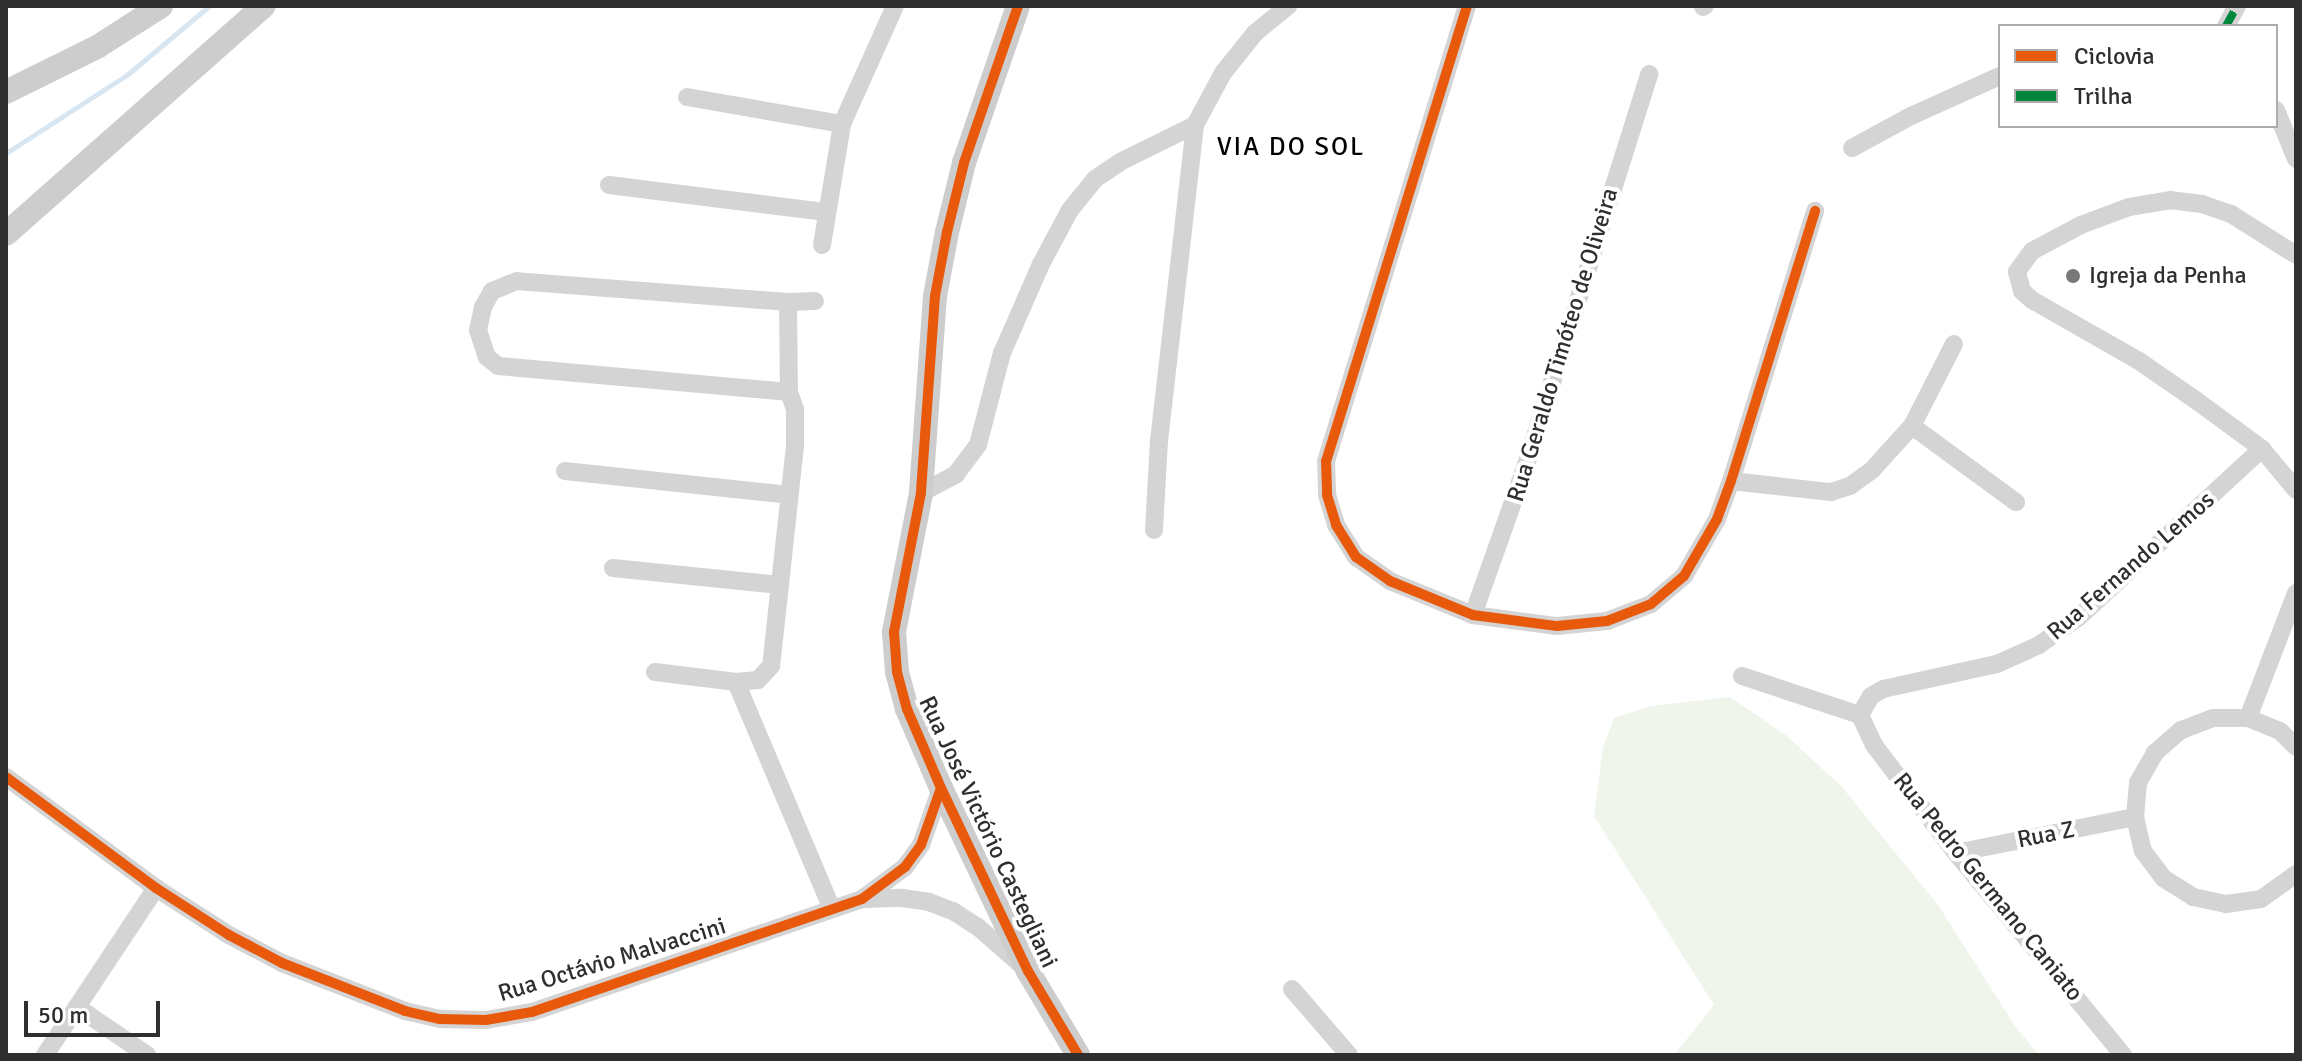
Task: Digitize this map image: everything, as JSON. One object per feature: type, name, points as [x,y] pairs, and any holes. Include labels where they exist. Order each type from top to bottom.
[{"type":"street","points":[[6,92],[97,47],[161,6]]},
{"type":"street","points":[[6,234],[264,6]]},
{"type":"street","points":[[822,245],[842,124],[895,6]]},
{"type":"street","name":"Rua José Victório Castegliani","points":[[1018,6],[964,163],[947,232],[935,296],[921,493],[900,591],[895,645],[897,672],[907,709],[941,788],[1028,971],[1078,1055]]},
{"type":"street","points":[[1154,530],[1159,441],[1195,125],[1223,73],[1255,33],[1288,6]]},
{"type":"street","points":[[1467,6],[1326,461],[1327,495],[1336,525],[1356,557],[1390,581],[1473,615],[1557,626],[1607,621],[1651,604],[1684,576],[1703,547],[1731,481],[1815,211]]},
{"type":"street","points":[[2227,24],[2237,6]]},
{"type":"street","name":"Rua Geraldo Timóteo de Oliveira","points":[[1473,615],[1526,465],[1649,74]]},
{"type":"street","points":[[1852,148],[1911,116],[1998,77]]},
{"type":"street","points":[[687,97],[842,124]]},
{"type":"street","points":[[2278,115],[2296,159]]},
{"type":"street","points":[[921,493],[956,474],[978,445],[1002,353],[1041,264],[1070,210],[1095,179],[1120,162],[1195,125]]},
{"type":"street","points":[[609,185],[826,212]]},
{"type":"street","points":[[2296,255],[2231,214],[2202,204],[2171,200],[2129,207],[2081,225],[2032,251],[2017,272],[2022,291],[2032,300],[2139,361],[2262,449],[2296,490]]},
{"type":"street","points":[[789,392],[498,366],[487,357],[478,330],[483,307],[492,291],[517,281],[788,302],[815,301]]},
{"type":"street","points":[[655,672],[736,682],[758,680],[771,666],[795,421],[789,392],[788,302]]},
{"type":"street","points":[[1731,481],[1831,492],[1850,486],[1871,471],[1912,426],[1954,344]]},
{"type":"street","points":[[1912,426],[2016,502]]},
{"type":"street","name":"Rua Fernando Lemos","points":[[1860,715],[1871,696],[1883,689],[1997,664],[2039,645],[2079,617],[2262,449]]},
{"type":"street","points":[[565,471],[789,495]]},
{"type":"street","points":[[613,568],[780,585]]},
{"type":"street","points":[[2248,718],[2296,593]]},
{"type":"street","points":[[1742,676],[1860,715]]},
{"type":"street","points":[[736,682],[832,909]]},
{"type":"street","name":"Rua Pedro Germano Caniato","points":[[1860,715],[1874,745],[1956,853],[2123,1055]]},
{"type":"street","points":[[2296,747],[2280,731],[2248,718],[2213,718],[2181,730],[2155,753],[2138,783],[2135,817],[2143,851],[2163,878],[2193,897],[2226,904],[2261,899],[2296,874]]},
{"type":"street","name":"Rua Octávio Malvaccini","points":[[6,777],[156,888],[229,935],[282,963],[352,993],[440,1019],[486,1020],[532,1012],[862,899],[902,898],[929,902],[953,911],[1001,945],[1028,971]]},
{"type":"street","name":"Rua Octávio Malvaccini","points":[[862,899],[905,867],[921,845],[941,788]]},
{"type":"street","name":"Rua Z","points":[[1956,853],[2135,817]]},
{"type":"street","points":[[45,1055],[156,888]]},
{"type":"street","points":[[1292,989],[1349,1055]]},
{"type":"street","points":[[77,1007],[147,1055]]},
{"type":"shaded area","points":[[1730,697],[1787,736],[1841,786],[1938,905],[2015,1026],[2039,1055],[1674,1055],[1714,1005],[1594,816],[1603,747],[1614,718],[1651,706]]},
{"type":"waterway","points":[[6,153],[128,74],[209,6]]},
{"type":"marked path","points":[[2227,24],[2237,6]]},
{"type":"cycle path","points":[[1018,6],[964,163],[947,232],[935,296],[921,493],[894,632],[897,672],[907,709],[941,788],[1028,971],[1078,1055]]},
{"type":"cycle path","points":[[1467,6],[1326,461],[1327,495],[1336,525],[1356,557],[1390,581],[1473,615],[1557,626],[1607,621],[1651,604],[1684,576],[1717,519],[1731,481],[1815,211]]},
{"type":"cycle path","points":[[6,777],[156,888],[229,935],[282,963],[405,1011],[440,1019],[486,1020],[532,1012],[862,899],[905,867],[921,845],[941,788]]},
{"type":"place","name":"Igreja da Penha","points":[[2073,276]]},
{"type":"district","name":"VIA DO SOL","points":[[1291,148]]}]
